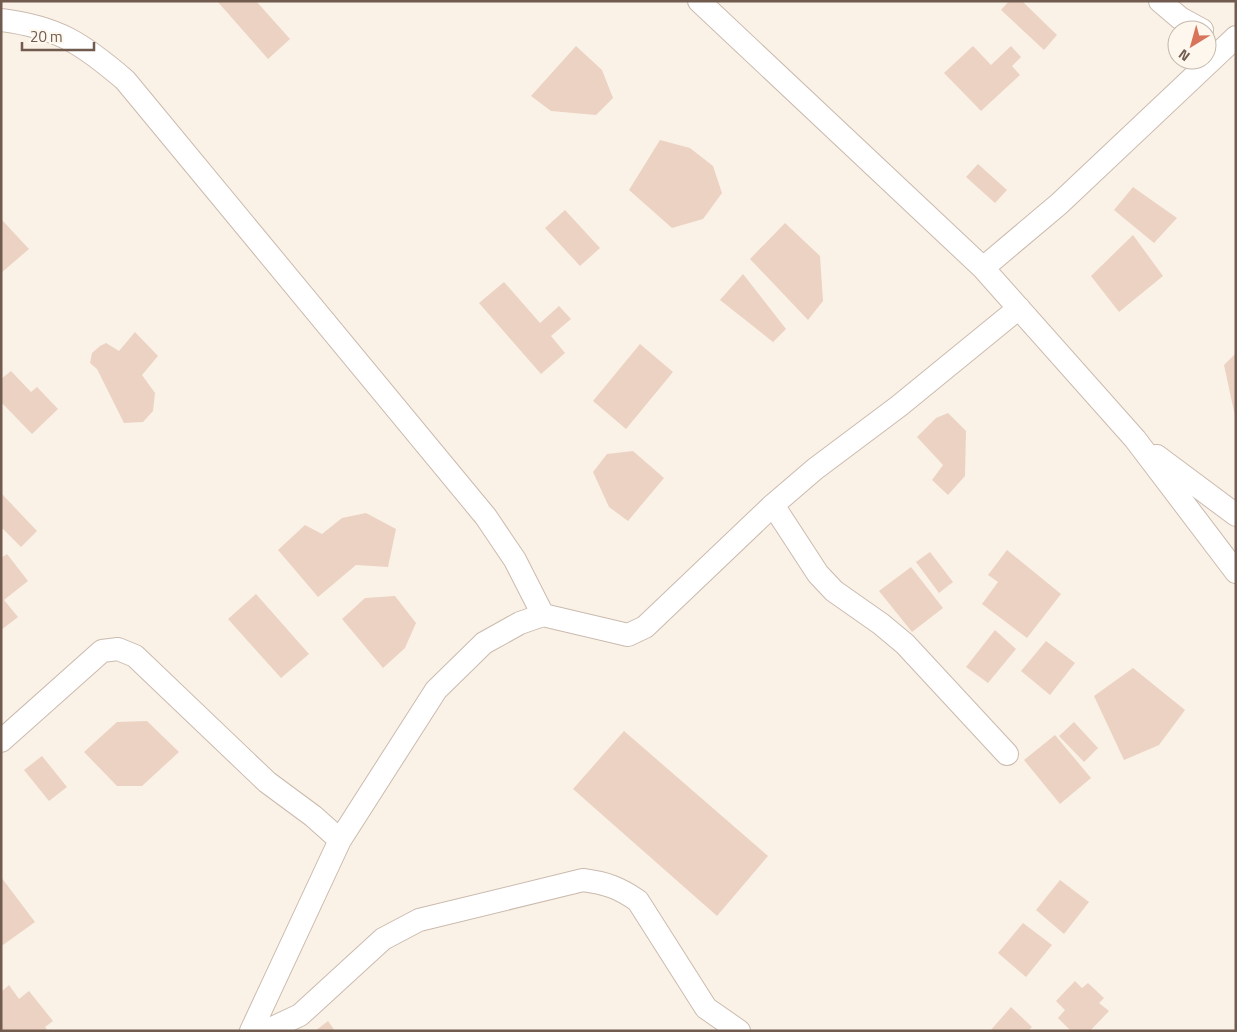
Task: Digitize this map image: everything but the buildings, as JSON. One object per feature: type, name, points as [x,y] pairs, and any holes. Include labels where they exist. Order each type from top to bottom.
[{"type":"street","points":[[699,1],[983,268],[1134,439],[1236,572]]},
{"type":"street","points":[[1160,1],[1184,20]]},
{"type":"street","points":[[1,20],[29,23],[67,36],[94,54],[126,80],[486,517],[515,560],[543,615]]},
{"type":"street","points":[[1217,36],[1232,40]]},
{"type":"street","points":[[983,268],[1059,204],[1232,40]]},
{"type":"street","points":[[251,1031],[340,840],[436,690],[484,643],[520,623],[543,615],[628,635],[645,627],[773,505],[815,469],[900,406],[1019,308]]},
{"type":"street","points":[[1134,439],[1236,516]]},
{"type":"street","points":[[773,505],[818,574],[834,591],[881,624],[905,644],[1007,754]]},
{"type":"street","points":[[1,741],[102,651],[118,649],[135,656],[267,782],[313,816],[340,840]]},
{"type":"street","points":[[266,1031],[300,1015],[383,939],[419,920],[584,880],[606,883],[623,890],[638,901],[706,1008],[739,1031]]}]
